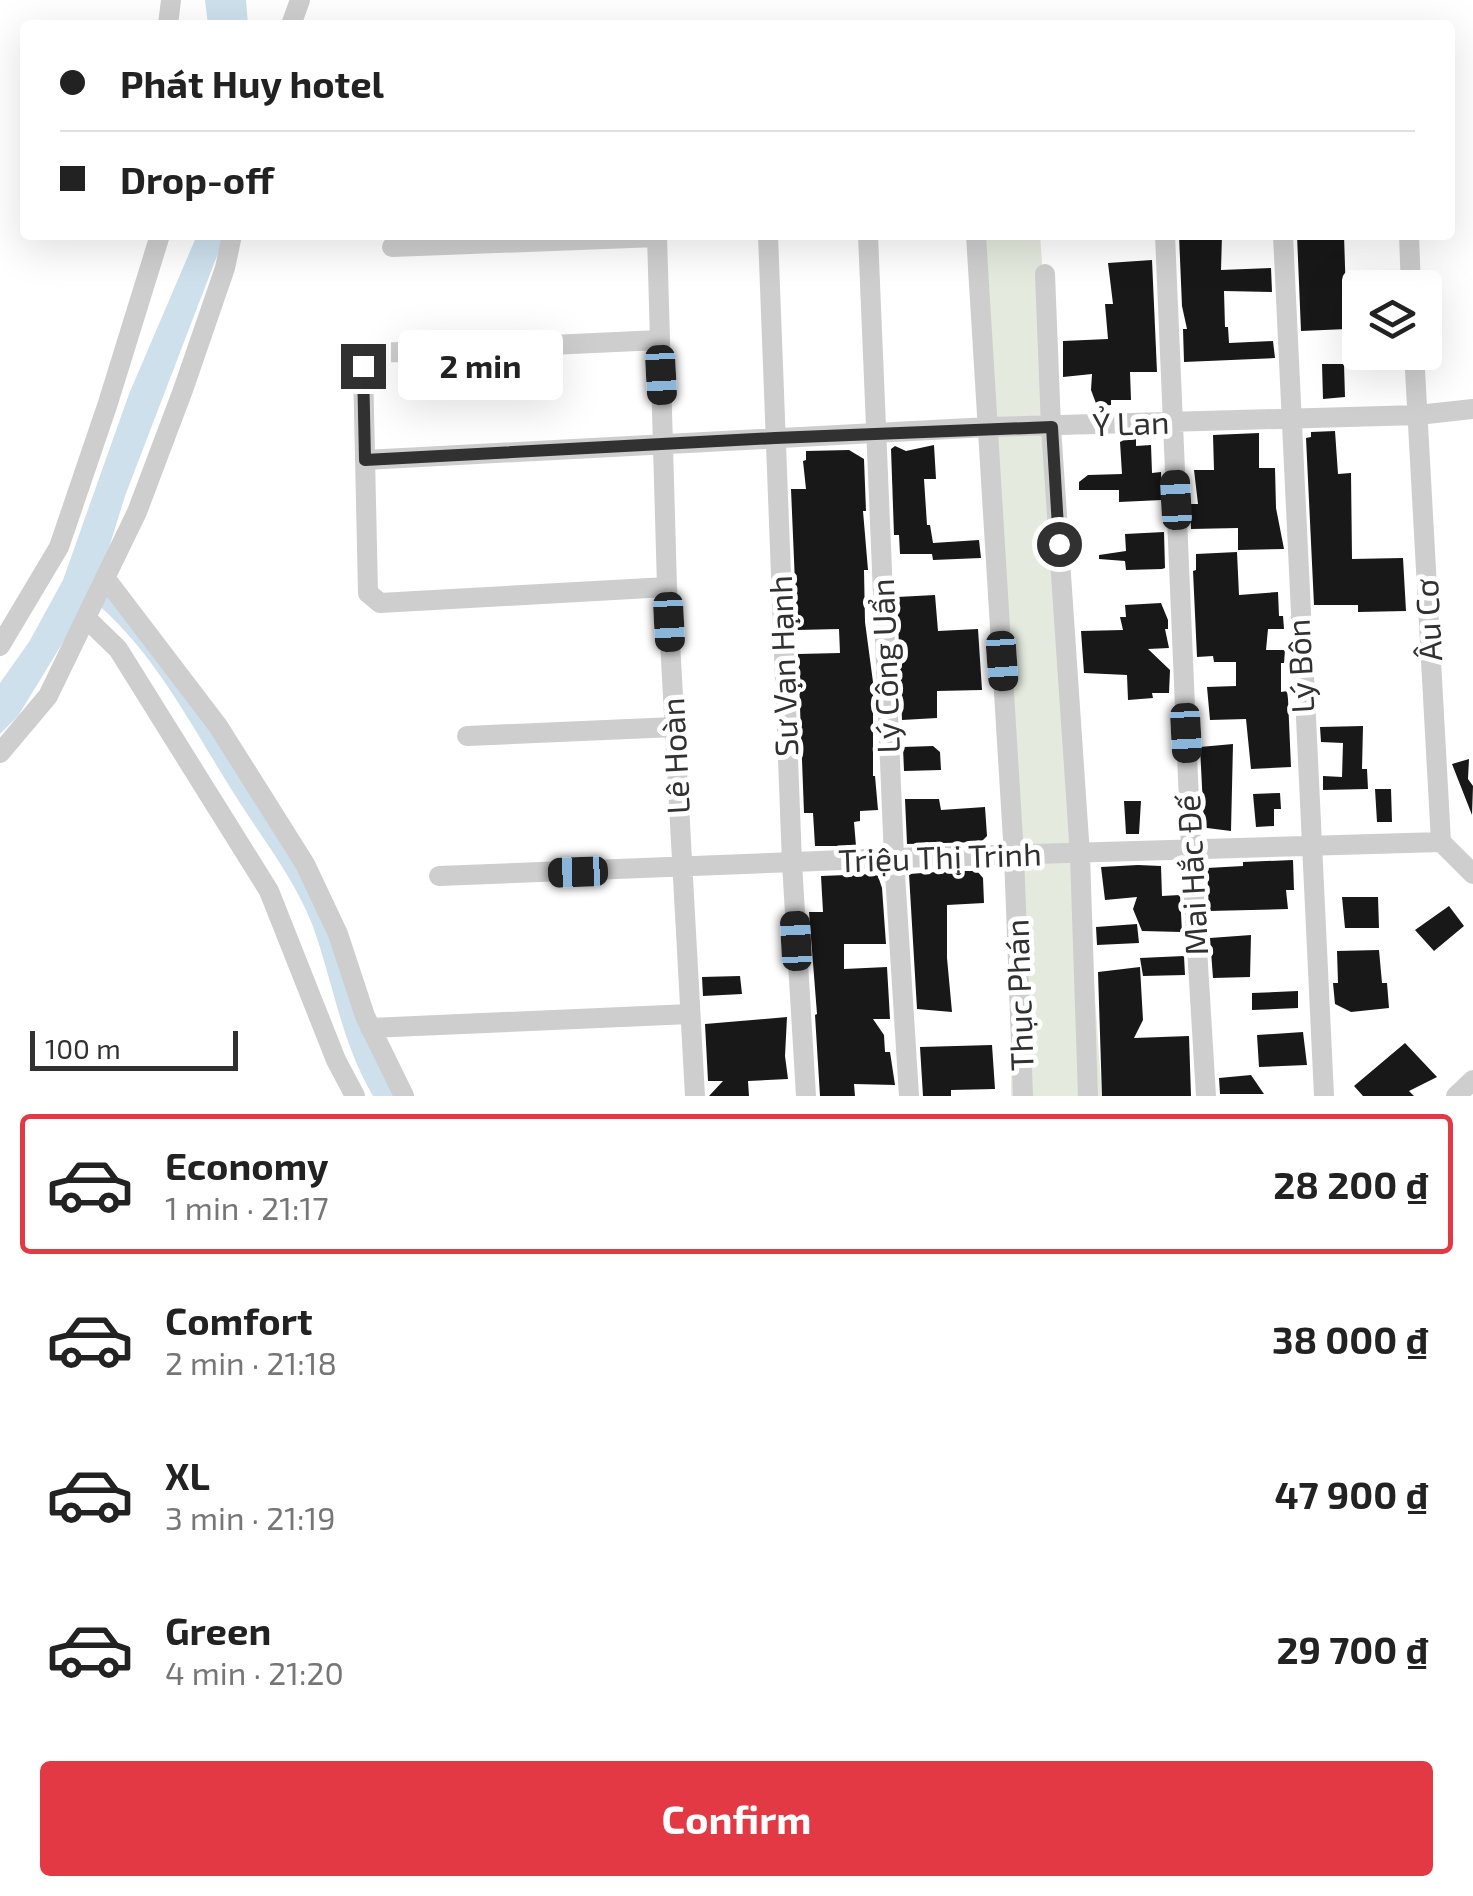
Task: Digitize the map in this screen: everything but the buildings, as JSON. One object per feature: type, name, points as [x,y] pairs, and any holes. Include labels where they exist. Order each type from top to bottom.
[{"type":"street","points":[[0,646],[59,547],[158,240]]},
{"type":"street","points":[[0,752],[48,696],[137,512],[183,390],[230,240]]},
{"type":"street","points":[[392,247],[561,240]]},
{"type":"street","name":"Lê Hoàn","points":[[657,240],[667,587],[695,1096]]},
{"type":"street","name":"Sư Vạn Hạnh","points":[[768,240],[792,863],[806,1096]]},
{"type":"street","name":"Lý Công Uẩn","points":[[868,240],[894,858],[909,1096]]},
{"type":"street","name":"Thục Phán","points":[[976,240],[1014,856],[1024,1096]]},
{"type":"street","name":"Mai Hắc Đế","points":[[1165,240],[1191,850],[1206,1096]]},
{"type":"street","name":"Lý Bôn","points":[[1282,240],[1324,1096]]},
{"type":"street","points":[[1409,240],[1410,270]]},
{"type":"street","name":"Thục Phán","points":[[1045,274],[1080,855],[1088,1096]]},
{"type":"street","points":[[659,340],[377,353],[363,366],[368,593],[380,603],[667,587]]},
{"type":"street","name":"Âu Cơ","points":[[1415,370],[1441,842]]},
{"type":"street","name":"Ỷ Lan","points":[[365,460],[988,428],[1418,415],[1473,409]]},
{"type":"street","points":[[105,580],[218,726],[305,864],[330,912],[370,1028],[404,1096]]},
{"type":"street","points":[[90,613],[118,649],[268,891],[336,1060],[355,1096]]},
{"type":"street","points":[[468,736],[674,727]]},
{"type":"street","points":[[1441,842],[1473,874]]},
{"type":"street","name":"Triệu Thị Trinh","points":[[439,876],[1441,842]]},
{"type":"street","points":[[370,1028],[690,1014]]},
{"type":"street","points":[[1456,1096],[1473,1080]]},
{"type":"shaded area","points":[[978,240],[1040,240],[1102,1096],[1011,1096],[1014,856]]},
{"type":"water","points":[[205,0],[246,0],[248,20],[207,20]]},
{"type":"water","points":[[195,240],[223,240],[125,496],[99,580],[151,640],[320,901],[396,1096],[373,1096],[362,1075],[312,924],[288,876],[172,692],[134,641],[90,598],[18,716],[0,734],[0,683],[29,642],[63,580],[129,394]]},
{"type":"route","points":[[363,366],[365,460],[1052,427],[1059,544]]}]
